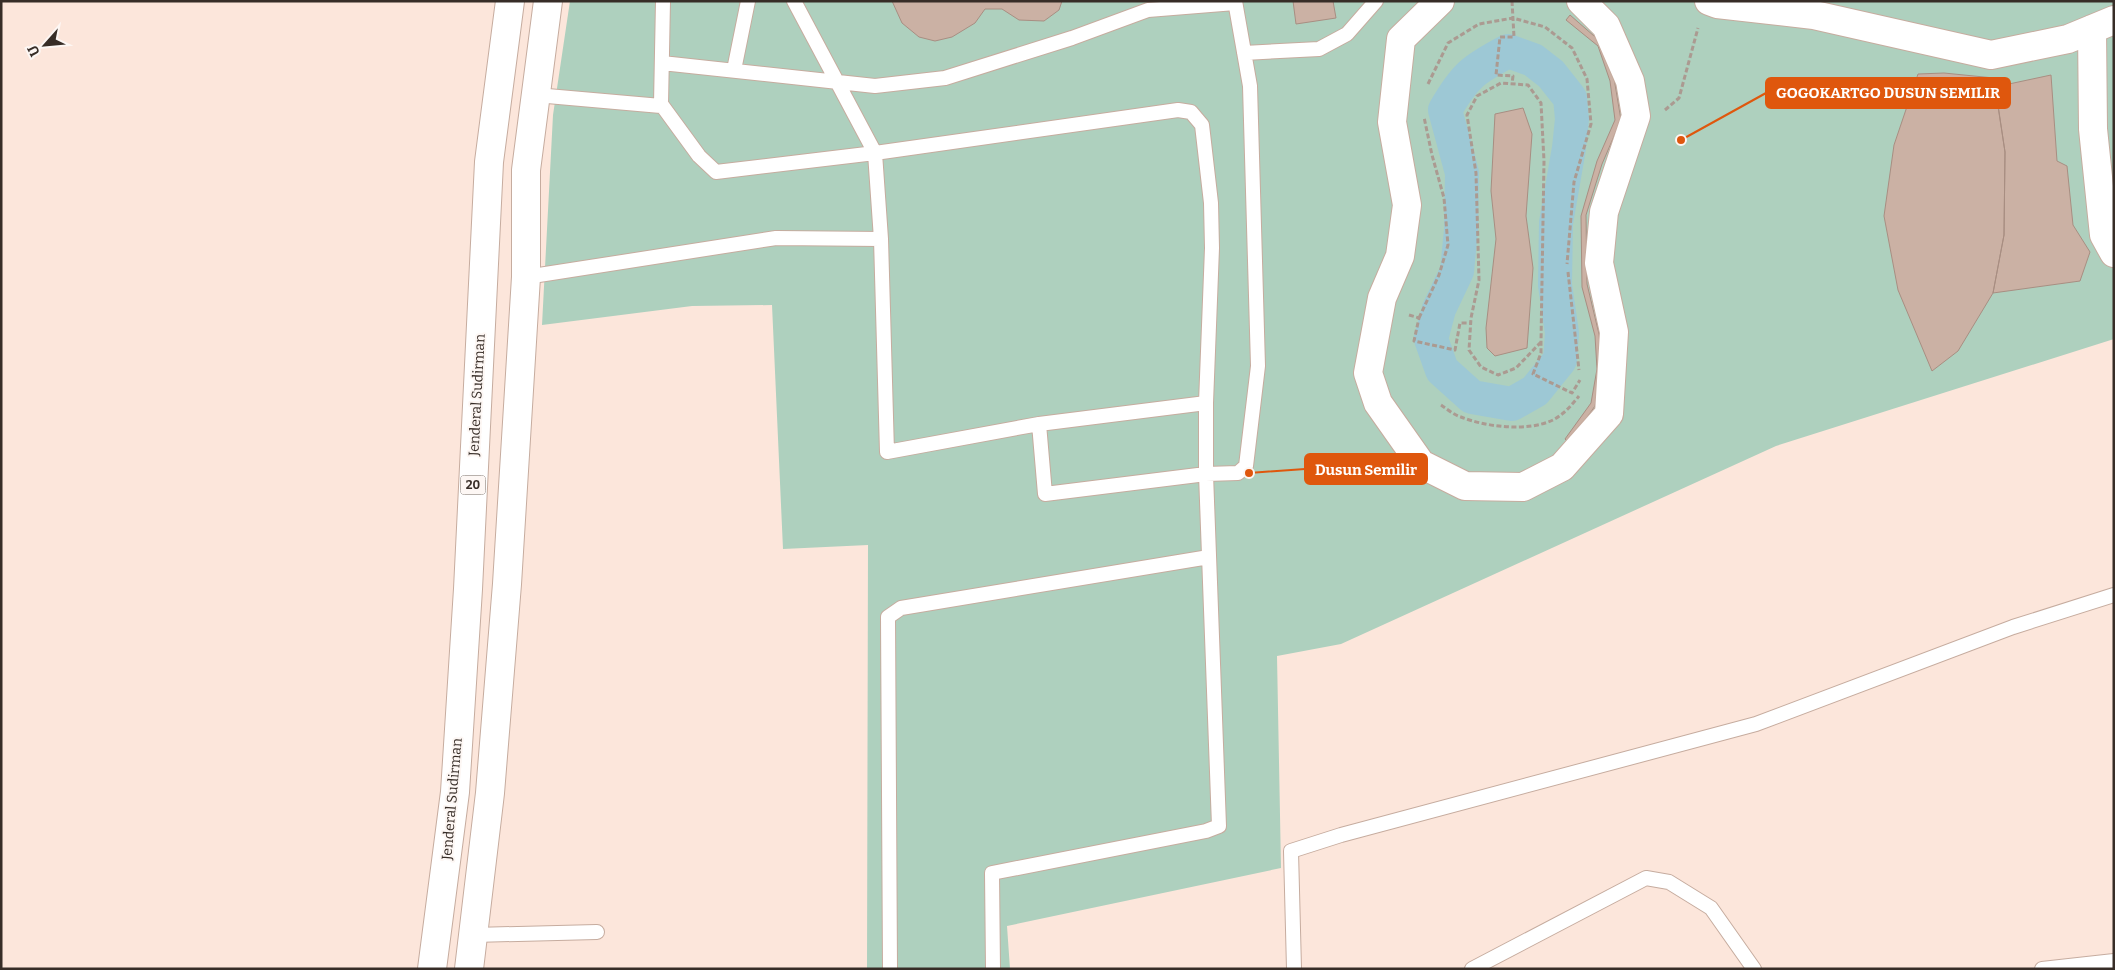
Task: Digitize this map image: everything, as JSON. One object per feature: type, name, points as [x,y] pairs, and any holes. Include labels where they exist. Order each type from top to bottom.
[{"type":"main road","name":"Jenderal Sudirman","points":[[432,969],[455,792],[468,589],[489,162],[510,1]]},
{"type":"main road","points":[[469,969],[491,783],[507,584],[526,277],[526,170],[548,1]]},
{"type":"main road","points":[[1440,1],[1401,39],[1392,122],[1407,205],[1400,256],[1382,298],[1368,373],[1378,404],[1421,464],[1465,486],[1522,486],[1562,466],[1609,414],[1614,332],[1599,263],[1604,212],[1636,116],[1630,81],[1606,26],[1581,1]]},
{"type":"main road","points":[[1709,1],[1717,4],[1814,15],[1990,55],[2068,39],[2103,25],[2093,129],[2104,236],[2114,253]]},
{"type":"lane","points":[[663,1],[661,106],[699,156],[716,172],[875,153],[1178,110],[1192,112],[1202,125],[1211,203],[1212,248],[1206,402],[1206,474],[1219,826],[1206,831],[992,873],[993,969]]},
{"type":"lane","points":[[734,70],[748,1]]},
{"type":"lane","points":[[794,1],[875,153],[881,239],[887,452],[1039,424],[1206,402]]},
{"type":"lane","points":[[1244,53],[1319,50],[1346,34],[1376,1]]},
{"type":"lane","points":[[662,63],[874,86],[945,78],[1072,38],[1148,10],[1235,2],[1250,86],[1258,366],[1246,466],[1238,473],[1206,474],[1045,494],[1039,424]]},
{"type":"lane","points":[[536,95],[661,106]]},
{"type":"lane","points":[[526,277],[776,238],[881,239]]},
{"type":"lane","points":[[890,969],[888,617],[901,608],[1209,557]]},
{"type":"lane","points":[[1294,969],[1290,851],[1341,834],[1756,724],[2013,627],[2114,595]]},
{"type":"lane","points":[[1472,969],[1646,878],[1669,882],[1711,908],[1754,969]]},
{"type":"lane","points":[[474,935],[597,932]]},
{"type":"lane","points":[[2042,969],[2114,961]]},
{"type":"path","points":[[1512,1],[1514,37],[1500,36],[1496,75],[1513,76],[1512,84]]},
{"type":"path","points":[[1426,89],[1448,43],[1479,24],[1513,18],[1545,27],[1572,48],[1587,79],[1591,124],[1574,182],[1566,257],[1578,360],[1580,395],[1570,408],[1552,420],[1519,428],[1491,425],[1460,417],[1441,405]]},
{"type":"path","points":[[1658,117],[1680,98],[1699,26]]},
{"type":"path","points":[[1541,342],[1516,368],[1498,375],[1481,367],[1469,350],[1471,324],[1479,280],[1476,172],[1467,115],[1477,96],[1501,83],[1528,85],[1540,103],[1544,161],[1541,353],[1533,374],[1572,393]]},
{"type":"path","points":[[1418,318],[1439,275],[1448,245],[1444,198],[1432,155],[1424,117],[1425,108]]},
{"type":"path","points":[[1414,341],[1455,350],[1460,323],[1471,324]]},
{"type":"green space","points":[[570,1],[2114,1],[2114,339],[1776,446],[1341,644],[1277,656],[1281,868],[1007,926],[1010,969],[867,969],[868,545],[783,549],[772,305],[692,306],[542,325],[553,115]]},
{"type":"building","points":[[892,1],[1062,1],[1059,10],[1044,21],[1019,20],[1002,9],[985,9],[975,23],[952,37],[935,41],[919,37],[902,23]]},
{"type":"building","points":[[1293,1],[1333,1],[1336,18],[1296,24]]},
{"type":"building","points":[[1570,15],[1602,43],[1614,78],[1621,120],[1602,164],[1586,215],[1587,284],[1599,334],[1602,369],[1595,406],[1569,443],[1565,439],[1591,403],[1597,369],[1595,336],[1582,287],[1581,216],[1597,161],[1615,120],[1610,81],[1598,46],[1566,20]]},
{"type":"building","points":[[1944,73],[1994,78],[2005,152],[2004,235],[1993,293],[1958,351],[1932,371],[1898,290],[1884,216],[1894,145],[1918,74]]},
{"type":"building","points":[[2051,75],[2057,161],[2067,166],[2073,225],[2090,252],[2080,281],[1993,293],[2004,235],[2005,152],[1995,87]]},
{"type":"building","points":[[1523,108],[1532,134],[1526,216],[1533,268],[1527,348],[1495,356],[1487,348],[1486,328],[1496,239],[1491,191],[1495,114]]},
{"type":"waterway","points":[[1508,51],[1533,60],[1551,74],[1570,98],[1572,119],[1556,223],[1555,285],[1562,333],[1560,360],[1535,391],[1512,404],[1472,397],[1442,370],[1431,339],[1439,309],[1457,271],[1461,230],[1462,173],[1445,110],[1458,89],[1471,74],[1508,51]]},
{"type":"place","name":"GOGOKARTGO DUSUN SEMILIR","points":[[1681,140]]},
{"type":"place","name":"Dusun Semilir","points":[[1249,473]]}]
